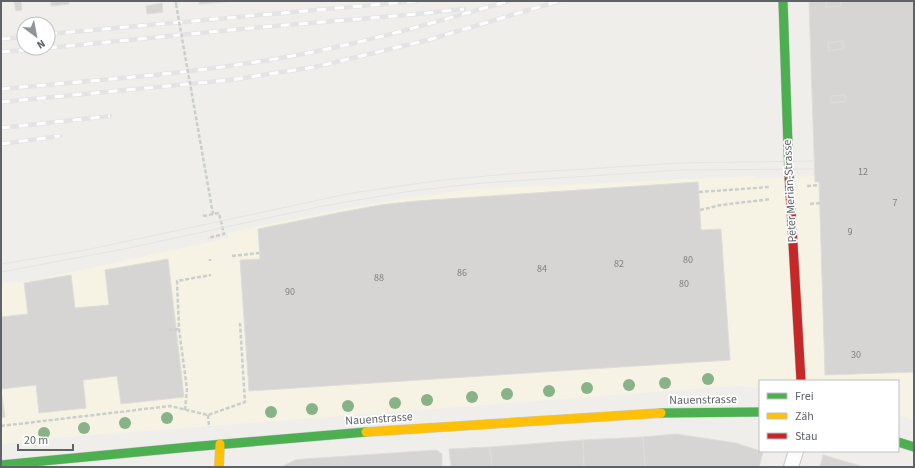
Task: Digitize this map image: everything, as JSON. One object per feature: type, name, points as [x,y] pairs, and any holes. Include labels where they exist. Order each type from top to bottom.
[{"type":"main road","name":"Peter Merian-Strasse","points":[[783,1],[789,186],[801,380]]},
{"type":"main road","name":"Nauenstrasse","points":[[1,465],[370,431],[665,413],[725,411],[759,412]]},
{"type":"main road","points":[[899,442],[914,447]]},
{"type":"main road","points":[[220,444],[220,467]]},
{"type":"street","points":[[791,467],[796,452]]},
{"type":"path","points":[[176,3],[213,214]]},
{"type":"path","points":[[699,192],[789,186]]},
{"type":"path","points":[[700,210],[721,205],[772,199],[773,203]]},
{"type":"path","points":[[810,204],[820,203]]},
{"type":"path","points":[[204,216],[220,213],[224,234],[208,238]]},
{"type":"path","points":[[232,256],[259,253]]},
{"type":"path","points":[[185,410],[187,389],[179,329],[177,281],[211,275]]},
{"type":"path","points":[[1,426],[170,406],[208,415],[245,402],[240,323]]},
{"type":"path","points":[[169,330],[179,329]]},
{"type":"shaded area","points":[[756,176],[756,179],[812,176],[819,180],[914,177],[914,420],[899,415],[899,380],[759,380],[759,388],[733,386],[55,438],[1,444],[1,283],[31,281],[228,238],[228,233],[331,211],[419,196],[476,189]]},
{"type":"building","points":[[14,1],[21,1],[22,10],[16,11]]},
{"type":"building","points":[[51,1],[69,1],[69,4],[51,6]]},
{"type":"building","points":[[199,1],[236,1],[199,4]]},
{"type":"building","points":[[809,1],[914,1],[914,372],[825,375],[819,182],[815,182]]},
{"type":"building","points":[[826,1],[841,1],[841,6],[826,7]]},
{"type":"building","points":[[162,3],[163,12],[147,14],[146,6]]},
{"type":"building","points":[[843,41],[843,49],[829,51],[828,43]]},
{"type":"building","points":[[845,95],[846,101],[831,103],[830,96]]},
{"type":"building","points":[[698,182],[701,230],[721,229],[730,360],[249,391],[240,260],[260,259],[258,229],[380,205],[416,201]]},
{"type":"building","points":[[168,259],[184,397],[121,404],[117,376],[83,380],[86,408],[39,413],[36,385],[1,389],[1,317],[28,314],[24,283],[71,275],[75,308],[109,305],[105,270]]},
{"type":"building","points":[[1,389],[5,417],[1,418]]},
{"type":"building","points":[[676,434],[736,443],[759,451],[759,452],[763,452],[759,467],[645,467],[643,437]]},
{"type":"building","points":[[643,437],[645,467],[584,467],[583,440]]},
{"type":"building","points":[[583,440],[584,467],[492,467],[490,447]]},
{"type":"building","points":[[490,447],[492,467],[451,467],[449,449]]},
{"type":"building","points":[[437,450],[442,454],[442,467],[281,467],[295,460],[304,459]]},
{"type":"building","points":[[823,455],[864,467],[820,467]]},
{"type":"tram line","points":[[1,264],[86,250],[352,193],[442,180],[520,173],[681,163],[814,161]]},
{"type":"tram line","points":[[1,272],[129,248],[323,206],[411,191],[482,183],[681,170],[814,169]]},
{"type":"railway","points":[[56,33],[417,1]]},
{"type":"railway","points":[[1,89],[180,72],[286,57],[342,46],[426,25],[509,1]]},
{"type":"railway","points":[[1,102],[230,80],[315,67],[428,40],[559,1]]},
{"type":"railway","points":[[56,47],[464,9]]},
{"type":"railway","points":[[1,39],[16,38]]},
{"type":"railway","points":[[1,52],[16,51]]},
{"type":"railway","points":[[1,128],[110,116]]},
{"type":"railway","points":[[1,144],[60,136]]},
{"type":"traffic: fast","points":[[783,1],[789,175]]},
{"type":"traffic: fast","points":[[661,413],[759,412]]},
{"type":"traffic: fast","points":[[1,465],[366,432]]},
{"type":"traffic: fast","points":[[899,442],[914,447]]},
{"type":"traffic: slow","points":[[366,432],[661,413]]},
{"type":"traffic: slow","points":[[219,467],[220,444]]},
{"type":"traffic: jam","points":[[789,175],[801,380]]}]
